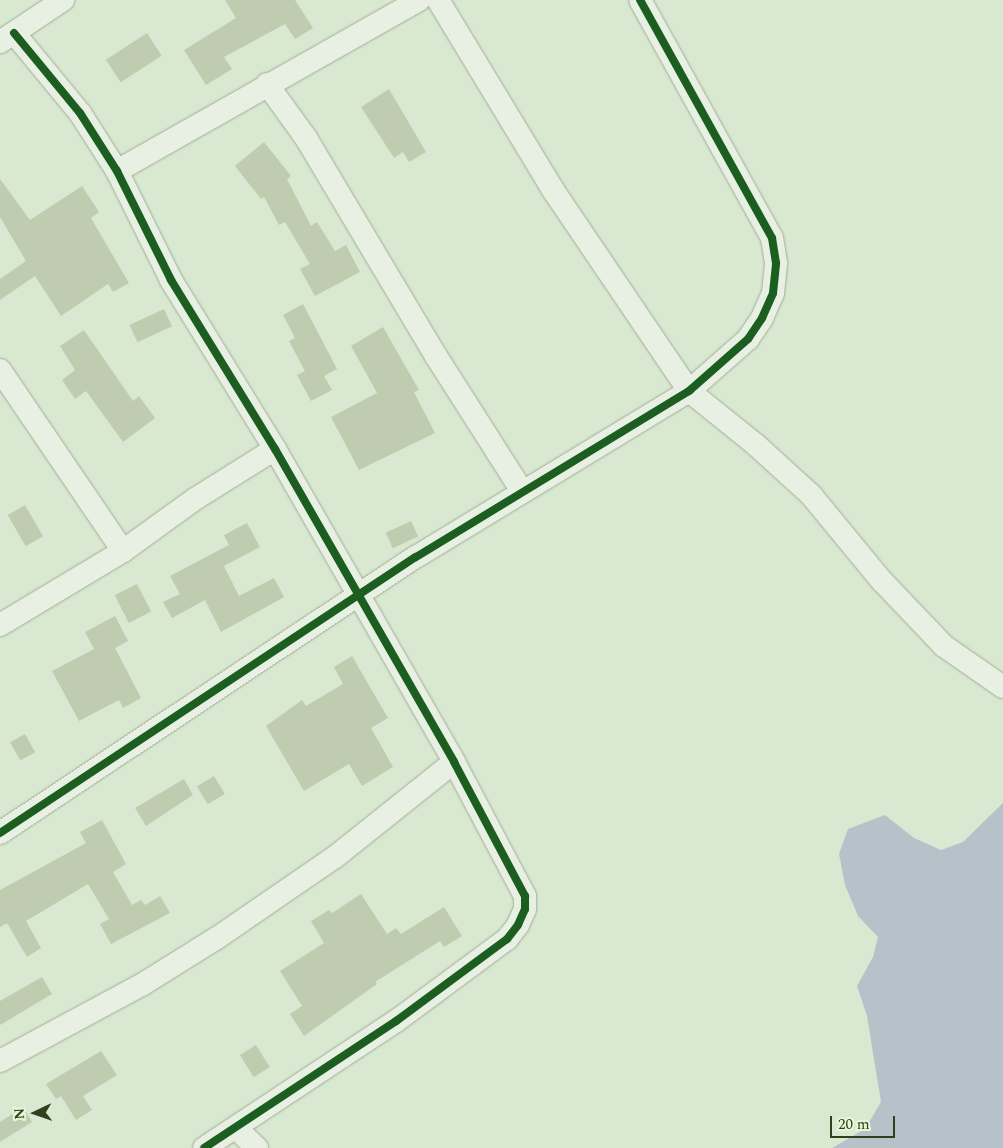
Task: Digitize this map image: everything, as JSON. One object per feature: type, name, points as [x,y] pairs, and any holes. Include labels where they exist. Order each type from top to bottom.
[{"type":"street","points":[[63,0],[7,37],[80,113],[118,171],[171,280],[275,449],[454,762],[525,896],[525,908],[518,925],[507,938],[396,1020],[237,1128],[204,1148]]},
{"type":"street","points":[[118,171],[267,84],[419,0]]},
{"type":"street","points":[[438,0],[553,190],[689,391],[755,444],[811,495],[882,581],[944,646],[1003,687]]},
{"type":"street","points":[[0,833],[358,596],[522,491],[689,391],[748,339],[762,318],[773,293],[776,263],[772,238],[640,0]]},
{"type":"street","points":[[267,84],[306,138],[436,356],[522,491]]},
{"type":"street","points":[[0,370],[123,550]]},
{"type":"street","points":[[0,625],[123,550],[195,499],[275,449]]},
{"type":"street","points":[[0,1061],[144,984],[217,938],[334,857],[454,762]]},
{"type":"street","points":[[237,1128],[257,1148]]},
{"type":"shaded area","points":[[1003,803],[1003,1148],[832,1148],[865,1129],[881,1102],[867,1016],[857,986],[873,957],[878,937],[858,916],[845,885],[839,854],[848,829],[885,815],[914,838],[941,850],[963,842]]},
{"type":"building","points":[[225,0],[295,0],[313,28],[295,39],[285,24],[224,57],[232,69],[206,85],[184,50],[236,18]]},
{"type":"building","points":[[147,33],[162,56],[121,82],[106,60]]},
{"type":"building","points":[[389,89],[426,152],[409,162],[403,152],[394,158],[361,107]]},
{"type":"building","points":[[264,142],[291,176],[287,179],[311,226],[317,222],[335,251],[346,245],[360,272],[315,296],[300,269],[310,264],[285,222],[279,225],[264,197],[261,199],[235,166]]},
{"type":"building","points":[[0,179],[30,220],[82,186],[99,212],[91,218],[129,283],[113,292],[108,284],[61,316],[35,276],[0,300],[0,279],[26,261],[0,217]]},
{"type":"building","points":[[303,304],[337,369],[324,376],[332,390],[311,401],[297,375],[305,371],[289,341],[295,338],[283,315]]},
{"type":"building","points":[[164,309],[172,326],[138,342],[130,325]]},
{"type":"building","points":[[383,327],[419,390],[414,392],[435,433],[359,470],[331,417],[377,393],[351,346]]},
{"type":"building","points":[[84,330],[133,401],[139,396],[155,418],[123,442],[86,391],[75,399],[62,380],[75,370],[60,346]]},
{"type":"building","points":[[25,505],[43,536],[26,546],[8,515]]},
{"type":"building","points":[[411,521],[418,536],[393,548],[386,533]]},
{"type":"building","points":[[247,523],[260,547],[224,566],[239,596],[274,578],[284,597],[221,632],[205,600],[172,618],[163,602],[180,594],[170,576],[229,545],[224,535]]},
{"type":"building","points":[[137,584],[151,612],[129,623],[115,595]]},
{"type":"building","points":[[115,616],[128,641],[115,648],[141,698],[123,708],[119,700],[79,721],[52,671],[94,649],[85,632]]},
{"type":"building","points":[[352,656],[388,718],[371,728],[393,767],[362,786],[349,764],[304,791],[266,726],[302,700],[306,706],[343,684],[334,667]]},
{"type":"building","points":[[25,734],[35,752],[20,761],[10,742]]},
{"type":"building","points":[[214,776],[225,794],[208,804],[197,786]]},
{"type":"building","points":[[184,779],[193,795],[146,826],[135,808]]},
{"type":"building","points":[[102,820],[126,864],[113,872],[132,905],[141,900],[145,905],[160,896],[170,913],[111,944],[100,924],[109,919],[88,884],[26,921],[41,948],[27,957],[7,923],[0,927],[0,890],[86,843],[80,832]]},
{"type":"building","points":[[361,894],[387,934],[396,928],[401,934],[444,907],[462,936],[444,947],[440,941],[375,982],[377,984],[304,1036],[290,1014],[302,1006],[280,971],[324,943],[311,921],[329,910],[332,913]]},
{"type":"building","points":[[42,977],[52,994],[0,1025],[0,1001]]},
{"type":"building","points":[[256,1045],[270,1067],[254,1077],[240,1055]]},
{"type":"building","points":[[101,1051],[117,1075],[83,1096],[92,1110],[76,1120],[61,1096],[56,1099],[46,1084]]},
{"type":"building","points":[[23,1107],[32,1122],[0,1142],[0,1122]]},
{"type":"cycle path","points":[[0,833],[416,557],[689,391],[748,339],[762,318],[773,293],[776,263],[772,238],[640,0]]},
{"type":"cycle path","points":[[14,33],[80,113],[117,171],[171,280],[275,449],[454,762],[525,896],[525,909],[518,925],[507,939],[396,1021],[204,1148]]}]
